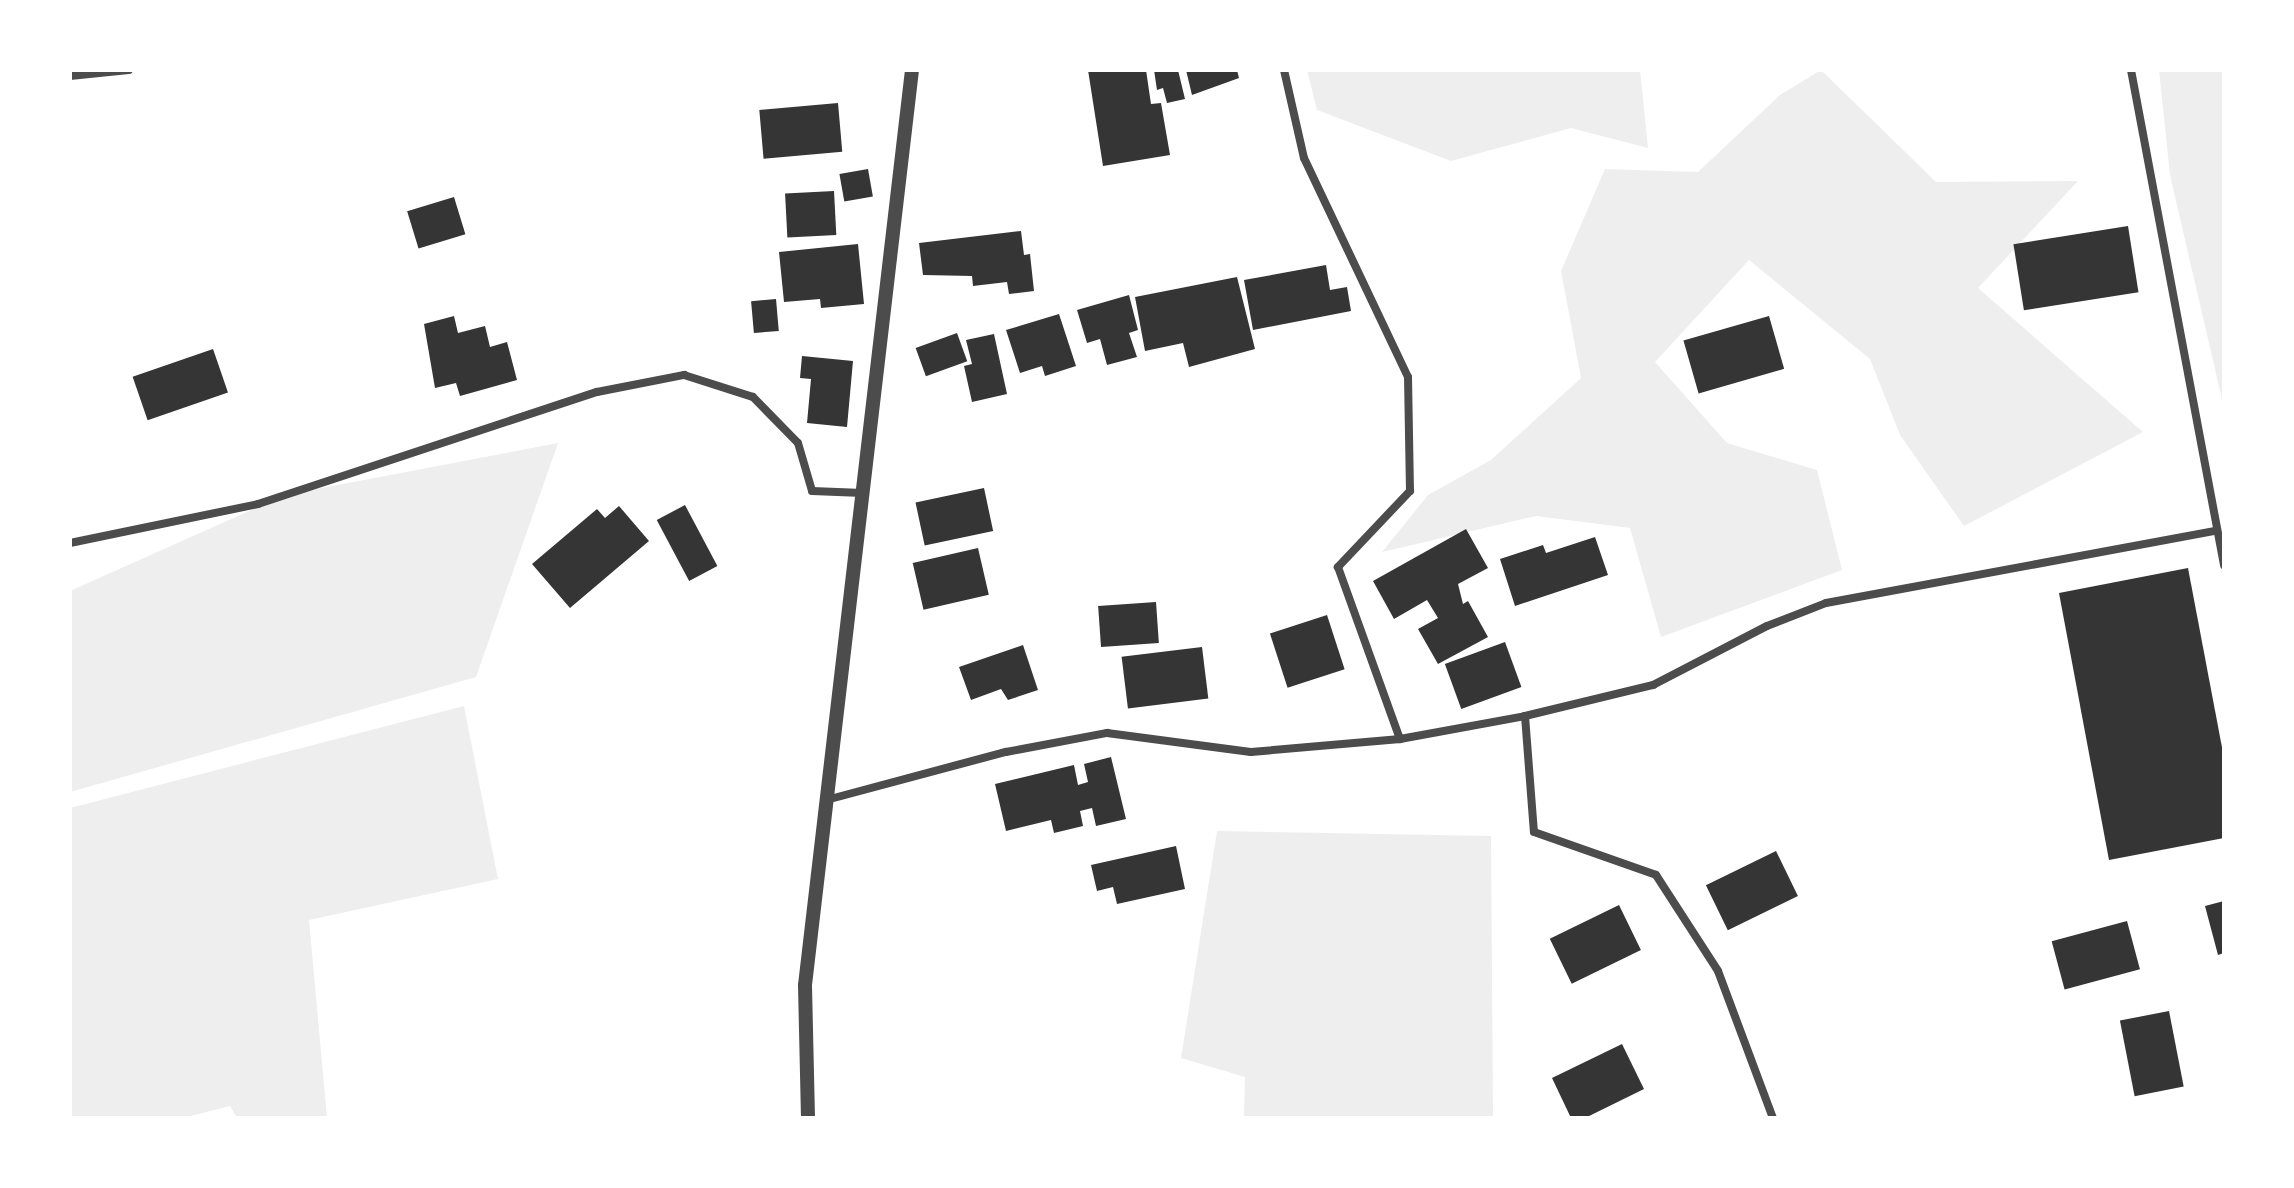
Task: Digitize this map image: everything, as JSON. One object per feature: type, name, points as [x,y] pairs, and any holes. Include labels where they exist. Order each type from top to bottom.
[{"type":"street","points":[[70,76],[129,70]]},
{"type":"street","points":[[808,1118],[805,985],[830,799],[912,70]]},
{"type":"street","points":[[1284,70],[1304,158],[1408,377],[1410,491],[1338,567],[1400,739]]},
{"type":"street","points":[[2131,70],[2224,565]]},
{"type":"street","points":[[70,543],[258,504],[597,392],[684,375],[753,397],[798,443],[812,491],[863,493]]},
{"type":"street","points":[[830,799],[1006,752],[1107,733],[1251,752],[1400,739],[1525,716],[1653,685],[1767,626],[1826,603],[2216,531]]},
{"type":"street","points":[[1525,716],[1534,832],[1656,875],[1718,971],[1773,1118]]},
{"type":"shaded area","points":[[1307,70],[1640,70],[1648,148],[1571,128],[1451,161],[1317,110]]},
{"type":"shaded area","points":[[1821,70],[1936,182],[2078,181],[1978,288],[2143,432],[1964,526],[1900,435],[1870,359],[1749,260],[1655,362],[1727,443],[1817,470],[1842,570],[1661,637],[1630,528],[1536,516],[1382,552],[1428,495],[1491,460],[1581,378],[1561,271],[1605,169],[1698,172],[1780,95]]},
{"type":"shaded area","points":[[2159,70],[2224,70],[2224,408],[2170,175]]},
{"type":"shaded area","points":[[558,443],[476,677],[70,792],[70,591],[285,495]]},
{"type":"shaded area","points":[[464,706],[498,879],[309,920],[327,1118],[237,1118],[230,1106],[183,1118],[70,1118],[70,808]]},
{"type":"shaded area","points":[[1217,831],[1491,836],[1493,1118],[1244,1118],[1245,1077],[1181,1058]]},
{"type":"building","points":[[1088,70],[1146,70],[1151,104],[1161,103],[1170,155],[1103,166]]},
{"type":"building","points":[[1154,70],[1178,70],[1185,99],[1167,103],[1163,88],[1157,90]]},
{"type":"building","points":[[1186,70],[1237,70],[1239,78],[1192,95]]},
{"type":"building","points":[[838,103],[842,152],[764,159],[759,110]]},
{"type":"building","points":[[868,169],[873,197],[844,202],[839,174]]},
{"type":"building","points":[[834,191],[836,235],[787,238],[785,194]]},
{"type":"building","points":[[454,197],[465,234],[419,249],[407,211]]},
{"type":"building","points":[[2128,226],[2138,292],[2024,310],[2013,244]]},
{"type":"building","points":[[1021,231],[1024,255],[1030,254],[1034,291],[1009,294],[1007,282],[973,286],[972,276],[923,275],[919,243]]},
{"type":"building","points":[[858,244],[864,304],[821,308],[820,299],[784,302],[779,252]]},
{"type":"building","points":[[1326,265],[1330,290],[1347,287],[1351,311],[1253,330],[1244,280]]},
{"type":"building","points":[[1237,277],[1255,349],[1189,367],[1183,343],[1145,351],[1135,297]]},
{"type":"building","points":[[1129,295],[1138,330],[1129,333],[1137,357],[1107,365],[1100,339],[1087,343],[1077,310]]},
{"type":"building","points":[[776,299],[779,331],[754,333],[751,301]]},
{"type":"building","points":[[1059,314],[1076,366],[1045,376],[1042,366],[1020,373],[1006,330]]},
{"type":"building","points":[[454,316],[458,333],[485,326],[490,347],[507,342],[517,380],[460,396],[456,383],[435,388],[424,324]]},
{"type":"building","points":[[1769,316],[1784,369],[1699,393],[1683,341]]},
{"type":"building","points":[[957,333],[967,361],[926,376],[916,348]]},
{"type":"building","points":[[994,334],[1007,394],[972,402],[964,366],[972,364],[966,340]]},
{"type":"building","points":[[213,349],[228,392],[148,420],[133,377]]},
{"type":"building","points":[[802,356],[853,361],[847,427],[807,423],[811,379],[800,378]]},
{"type":"building","points":[[984,488],[993,531],[925,546],[916,503]]},
{"type":"building","points":[[685,505],[717,566],[689,581],[657,520]]},
{"type":"building","points":[[619,506],[649,541],[570,608],[532,564],[597,509],[605,518]]},
{"type":"building","points":[[1466,529],[1488,568],[1458,584],[1463,604],[1468,601],[1488,637],[1438,664],[1418,629],[1438,618],[1427,600],[1394,619],[1373,581]]},
{"type":"building","points":[[1595,537],[1608,575],[1515,606],[1500,559],[1543,545],[1546,553]]},
{"type":"building","points":[[978,548],[989,595],[924,610],[913,563]]},
{"type":"building","points":[[2188,568],[2224,758],[2224,838],[2109,860],[2059,593]]},
{"type":"building","points":[[1156,602],[1159,643],[1101,647],[1098,606]]},
{"type":"building","points":[[1327,615],[1345,669],[1288,688],[1270,634]]},
{"type":"building","points":[[1505,642],[1521,687],[1461,709],[1445,664]]},
{"type":"building","points":[[1023,645],[1038,690],[1008,700],[1001,689],[971,700],[959,667]]},
{"type":"building","points":[[1202,647],[1208,699],[1128,708],[1122,657]]},
{"type":"building","points":[[1111,757],[1126,819],[1096,826],[1092,808],[1080,811],[1083,826],[1054,833],[1051,820],[1006,831],[995,784],[1074,765],[1078,785],[1088,782],[1084,764]]},
{"type":"building","points":[[1176,846],[1185,889],[1117,904],[1113,887],[1097,891],[1091,865]]},
{"type":"building","points":[[1776,851],[1798,896],[1728,930],[1706,885]]},
{"type":"building","points":[[2224,901],[2224,953],[2218,955],[2205,906]]},
{"type":"building","points":[[1619,905],[1641,950],[1572,984],[1550,939]]},
{"type":"building","points":[[2127,921],[2140,969],[2065,989],[2052,941]]},
{"type":"building","points":[[2169,1011],[2184,1087],[2135,1096],[2120,1021]]},
{"type":"building","points":[[1622,1044],[1644,1089],[1585,1118],[1571,1118],[1552,1078]]}]
